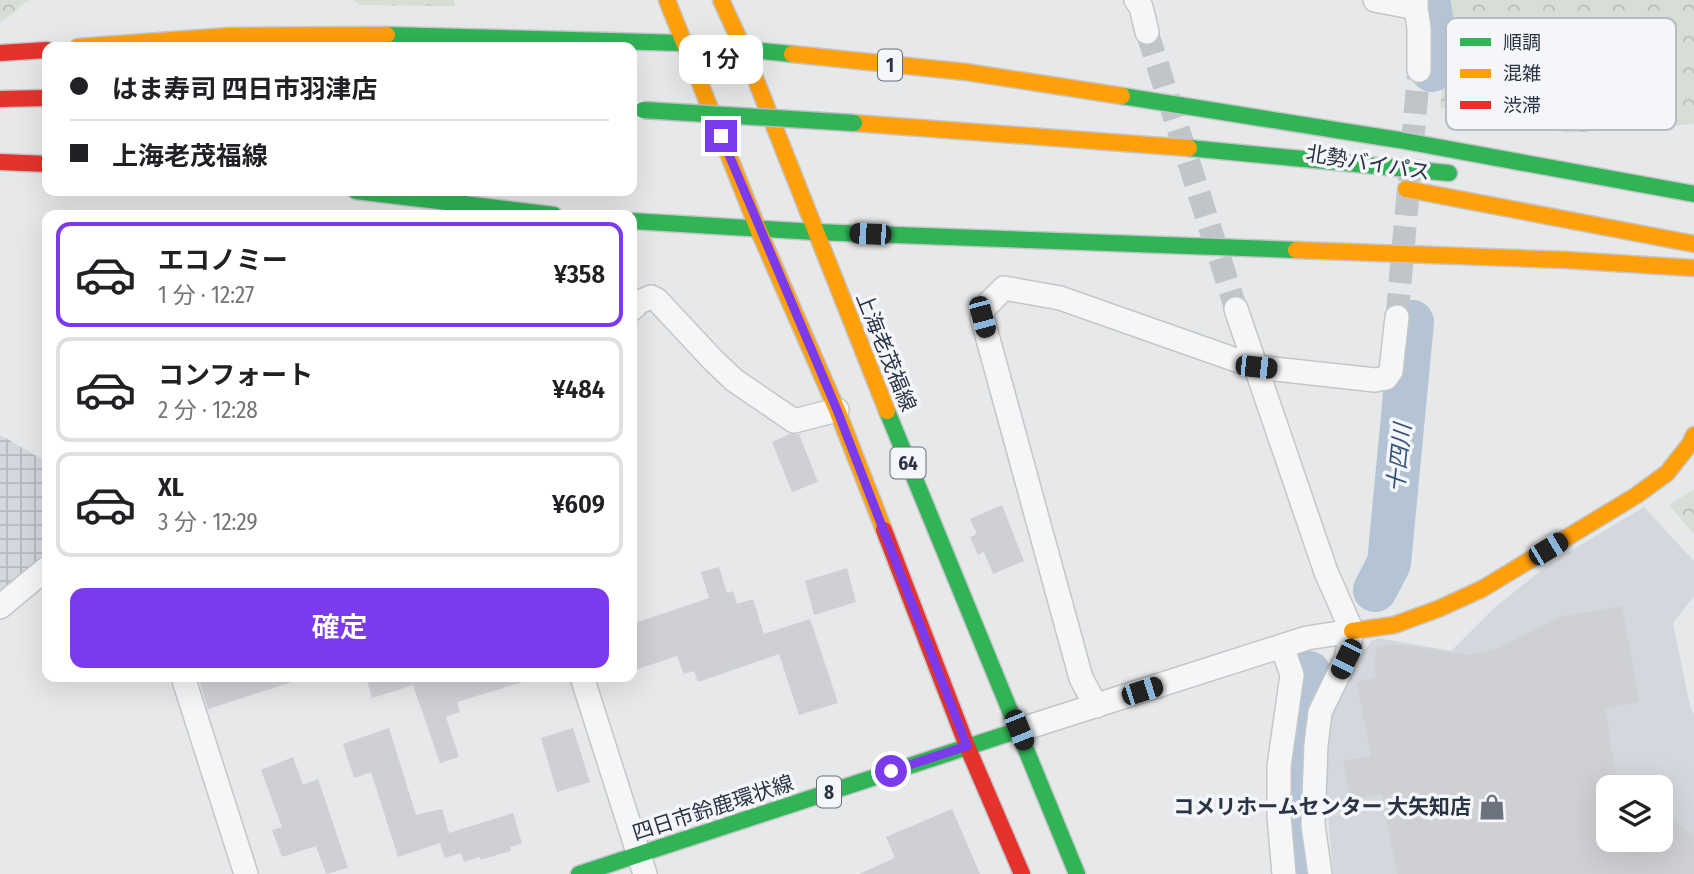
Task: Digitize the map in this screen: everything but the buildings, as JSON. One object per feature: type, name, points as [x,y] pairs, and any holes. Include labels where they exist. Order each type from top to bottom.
[{"type":"main road","name":"64","points":[[667,0],[758,229],[837,410],[967,746],[1022,874]]},
{"type":"main road","name":"上海老茂福線","points":[[722,0],[1077,874]]},
{"type":"main road","name":"1","points":[[147,42],[229,36],[425,34],[684,43],[966,72],[1399,140],[1694,194]]},
{"type":"main road","points":[[0,53],[42,50]]},
{"type":"main road","points":[[0,99],[42,98]]},
{"type":"main road","name":"北勢バイパス","points":[[637,110],[1033,135],[1232,151],[1461,174]]},
{"type":"main road","name":"北勢バイパス","points":[[1033,135],[1312,176]]},
{"type":"main road","points":[[0,162],[42,164]]},
{"type":"main road","points":[[1539,182],[1694,202]]},
{"type":"main road","name":"北勢バイパス","points":[[1390,187],[1694,244]]},
{"type":"main road","points":[[397,196],[513,210]]},
{"type":"main road","points":[[637,220],[815,232],[1566,260],[1694,268]]},
{"type":"main road","points":[[1352,631],[1394,625],[1438,610],[1482,589],[1637,495],[1667,472],[1694,435]]},
{"type":"main road","name":"四日市鈴鹿環状線","points":[[579,874],[642,864],[967,746],[1019,730]]},
{"type":"street","points":[[1375,0],[1416,4],[1419,71]]},
{"type":"street","points":[[1142,2],[1147,32]]},
{"type":"street","points":[[1096,705],[1081,678],[982,317],[984,308],[1004,288],[1060,298],[1256,367],[1375,380],[1386,378],[1391,371],[1396,317]]},
{"type":"street","points":[[637,304],[651,297],[657,300],[734,380],[794,421],[837,410]]},
{"type":"street","points":[[1237,309],[1326,572],[1352,631],[1346,659],[1320,712],[1313,825],[1302,871]]},
{"type":"street","points":[[0,607],[42,572]]},
{"type":"street","points":[[1019,730],[1307,638],[1352,631]]},
{"type":"street","points":[[1282,646],[1292,675],[1279,766],[1279,816],[1302,871]]},
{"type":"street","points":[[185,682],[246,874]]},
{"type":"street","points":[[584,682],[642,864]]},
{"type":"shaded area","points":[[0,435],[42,459],[42,566],[0,599]]},
{"type":"shaded area","points":[[1644,507],[1694,561],[1694,596],[1673,623],[1694,714],[1694,874],[1333,874],[1325,780],[1329,729],[1338,692],[1371,641],[1379,638],[1451,651],[1494,608],[1549,564]]},
{"type":"green space","points":[[0,0],[29,0],[0,23]]},
{"type":"green space","points":[[353,0],[454,0],[455,6],[361,5]]},
{"type":"green space","points":[[1438,0],[1694,0],[1694,124],[1676,125],[1676,18],[1446,18],[1446,33]]},
{"type":"green space","points":[[1446,58],[1446,109],[1440,108]]},
{"type":"green space","points":[[1553,130],[1610,130],[1568,133]]},
{"type":"green space","points":[[1694,489],[1694,534],[1669,505]]},
{"type":"waterway","name":"十四川","points":[[1425,3],[1429,5],[1434,36],[1432,70]]},
{"type":"waterway","name":"十四川","points":[[1375,590],[1389,563],[1412,322]]},
{"type":"waterway","name":"十四川","points":[[1301,874],[1293,787],[1309,673]]},
{"type":"tunnel","points":[[1147,32],[1236,309]]},
{"type":"tunnel","points":[[1397,317],[1419,70]]},
{"type":"traffic: fast","points":[[387,35],[683,43],[792,54]]},
{"type":"traffic: fast","points":[[1122,96],[1399,140],[1694,194]]},
{"type":"traffic: fast","points":[[643,110],[854,123]]},
{"type":"traffic: fast","points":[[1189,148],[1449,173]]},
{"type":"traffic: fast","points":[[397,196],[513,210]]},
{"type":"traffic: fast","points":[[637,221],[815,232],[1296,250]]},
{"type":"traffic: fast","points":[[887,411],[1077,874]]},
{"type":"traffic: fast","points":[[579,874],[1019,730]]},
{"type":"traffic: slow","points":[[667,0],[758,229],[837,410],[884,530]]},
{"type":"traffic: slow","points":[[721,0],[744,50],[887,411]]},
{"type":"traffic: slow","points":[[147,42],[229,36],[387,35]]},
{"type":"traffic: slow","points":[[792,54],[966,72],[1122,96]]},
{"type":"traffic: slow","points":[[854,123],[1189,148]]},
{"type":"traffic: slow","points":[[1406,189],[1694,244]]},
{"type":"traffic: slow","points":[[1296,250],[1566,260],[1694,268]]},
{"type":"traffic: slow","points":[[1352,631],[1394,625],[1482,589],[1637,495],[1667,473],[1694,435]]},
{"type":"traffic: jam","points":[[0,53],[42,50]]},
{"type":"traffic: jam","points":[[0,99],[42,98]]},
{"type":"traffic: jam","points":[[0,162],[42,164]]},
{"type":"traffic: jam","points":[[884,530],[967,746],[1022,874]]},
{"type":"place","name":"コメリホームセンター 大矢知店","points":[[1492,807]]},
{"type":"route","points":[[721,136],[758,229],[837,410],[967,746],[891,771]]}]
